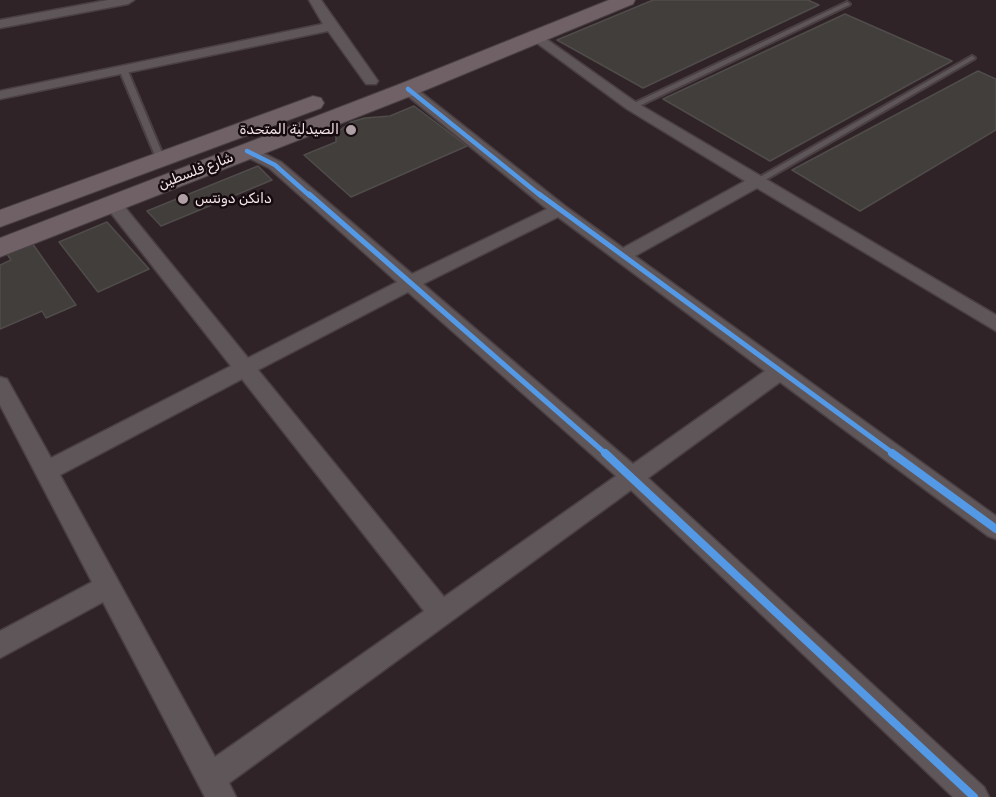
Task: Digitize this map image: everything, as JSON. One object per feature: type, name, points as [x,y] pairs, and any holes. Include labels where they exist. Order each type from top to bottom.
[{"type":"main road","name":"شارع فلسطين","points":[[0,219],[371,81],[580,0]]},
{"type":"main road","name":"شارع فلسطين","points":[[0,248],[626,0]]},
{"type":"street","points":[[0,24],[128,0]]},
{"type":"street","points":[[315,0],[371,81]]},
{"type":"street","points":[[0,95],[331,26]]},
{"type":"street","points":[[535,35],[632,106],[996,324]]},
{"type":"street","points":[[408,88],[559,210],[996,529]]},
{"type":"street","points":[[247,152],[275,165],[632,476],[974,797]]},
{"type":"street","points":[[622,256],[757,181]]},
{"type":"street","points":[[113,204],[441,613]]},
{"type":"street","points":[[46,471],[410,283],[559,210]]},
{"type":"street","points":[[0,385],[216,788],[441,613],[780,370]]},
{"type":"street","points":[[0,645],[108,586]]},
{"type":"lane","points":[[632,106],[847,4]]},
{"type":"lane","points":[[757,181],[972,58]]},
{"type":"lane","points":[[123,69],[161,160]]},
{"type":"building","points":[[653,0],[808,0],[819,5],[643,88],[557,40]]},
{"type":"building","points":[[845,14],[952,61],[770,161],[663,99]]},
{"type":"building","points":[[978,71],[996,79],[996,130],[860,211],[792,170]]},
{"type":"building","points":[[414,106],[467,146],[351,197],[304,155],[336,142],[336,133],[351,122],[365,118],[390,116]]},
{"type":"building","points":[[258,166],[272,180],[161,226],[147,211]]},
{"type":"building","points":[[107,222],[149,269],[98,292],[59,242]]},
{"type":"building","points":[[32,243],[76,305],[46,318],[42,311],[0,329],[0,265],[11,260],[7,254]]},
{"type":"cycle path","points":[[408,89],[559,210],[996,529]]},
{"type":"cycle path","points":[[247,151],[275,165],[631,476],[974,797]]},
{"type":"place","name":"الصيدلية المتحدة","points":[[351,130]]},
{"type":"place","name":"دانكن دونتس","points":[[183,199]]}]
